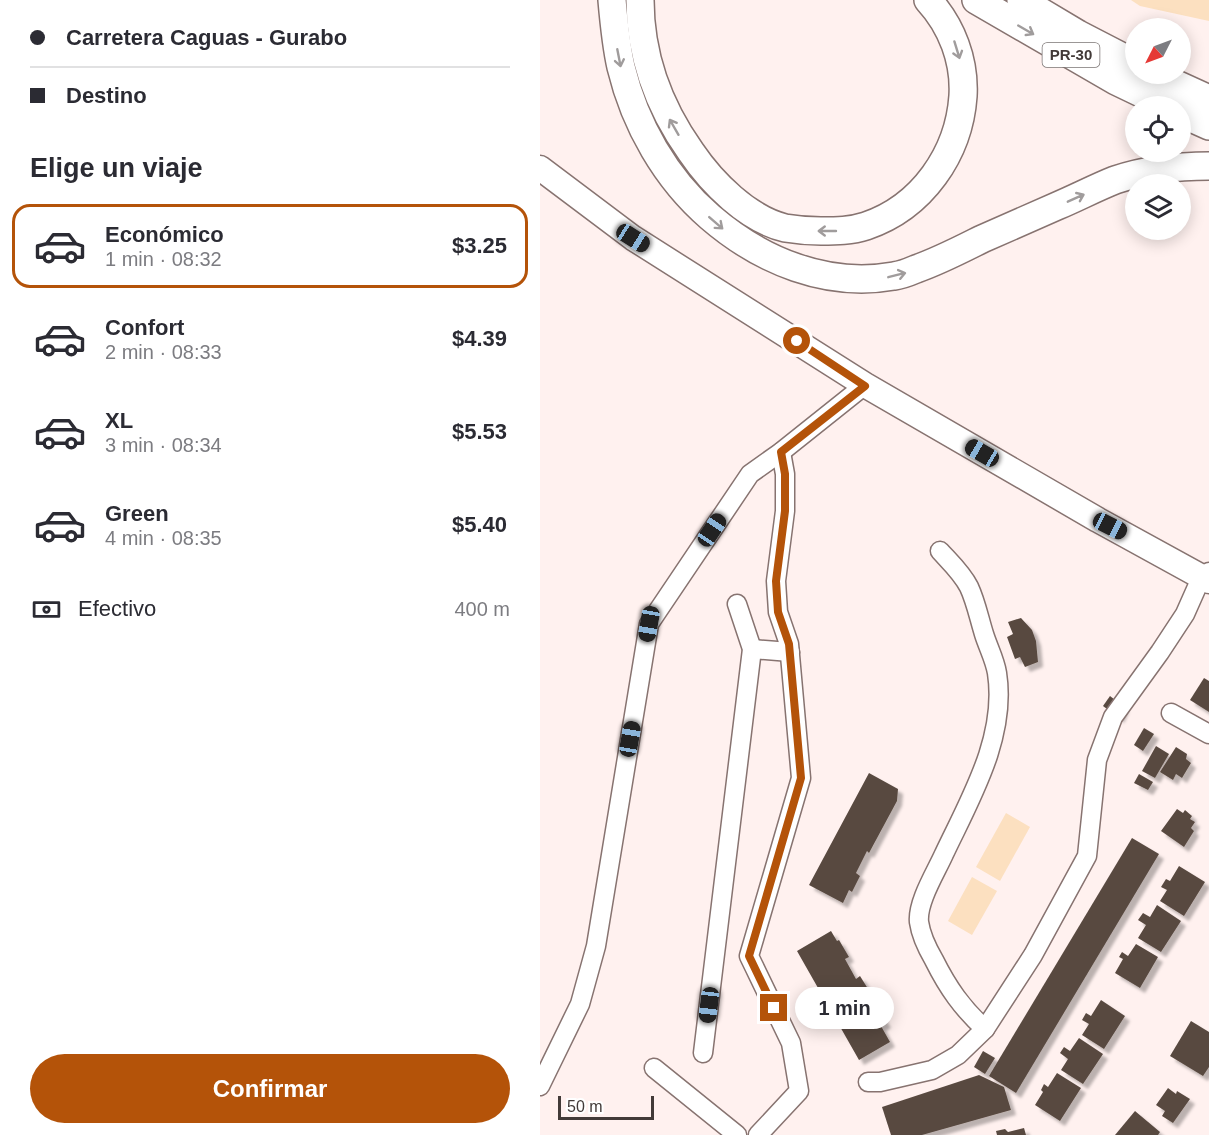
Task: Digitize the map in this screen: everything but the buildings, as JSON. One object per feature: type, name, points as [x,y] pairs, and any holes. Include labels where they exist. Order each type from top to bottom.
[{"type":"highway","points":[[612,0],[621,69],[645,134],[658,157],[695,203],[726,231],[776,261],[798,269],[854,279],[897,276],[1116,180],[1164,169],[1209,166]]},
{"type":"highway","points":[[640,0],[644,46],[651,75],[663,107],[678,134],[711,179],[736,201],[769,222],[784,228],[805,231],[840,231],[864,227],[885,219],[903,207],[932,180],[944,163],[952,145],[960,120],[963,73],[954,40],[945,20],[928,0]]},
{"type":"highway","name":"PR-30","points":[[975,0],[1116,81],[1147,96]]},
{"type":"highway","name":"PR-30","points":[[1021,0],[1125,58]]},
{"type":"highway","points":[[1046,0],[1078,34]]},
{"type":"highway","points":[[1176,84],[1209,99]]},
{"type":"highway","points":[[1191,118],[1209,126]]},
{"type":"main road","points":[[540,168],[633,238],[865,386],[1206,577]]},
{"type":"street","points":[[540,1086],[580,1004],[596,946],[649,624],[750,474],[865,386]]},
{"type":"street","points":[[758,1135],[799,1091],[791,1043],[749,956],[801,778],[789,644],[778,612],[776,581],[785,511],[785,474],[781,452]]},
{"type":"street","points":[[940,551],[961,574],[975,602],[997,670],[999,702],[991,746],[978,782],[924,899],[919,921],[925,944],[945,982],[969,1014],[985,1029]]},
{"type":"street","points":[[868,1082],[880,1082],[932,1070],[958,1055],[985,1029],[1033,955],[1087,856],[1097,760],[1113,717],[1160,652],[1206,577]]},
{"type":"street","points":[[703,1053],[752,649],[737,604]]},
{"type":"street","points":[[752,649],[790,652]]},
{"type":"street","points":[[1171,712],[1209,734]]},
{"type":"street","points":[[654,1068],[737,1135]]},
{"type":"shaded area","points":[[1131,0],[1209,0],[1209,21],[1140,6]]},
{"type":"shaded area","points":[[1006,813],[1030,827],[1000,881],[976,867]]},
{"type":"shaded area","points":[[972,877],[997,891],[972,935],[948,921]]},
{"type":"route","points":[[774,1008],[749,956],[801,778],[789,644],[778,612],[776,581],[785,511],[785,474],[781,452],[865,386],[797,341]]}]
